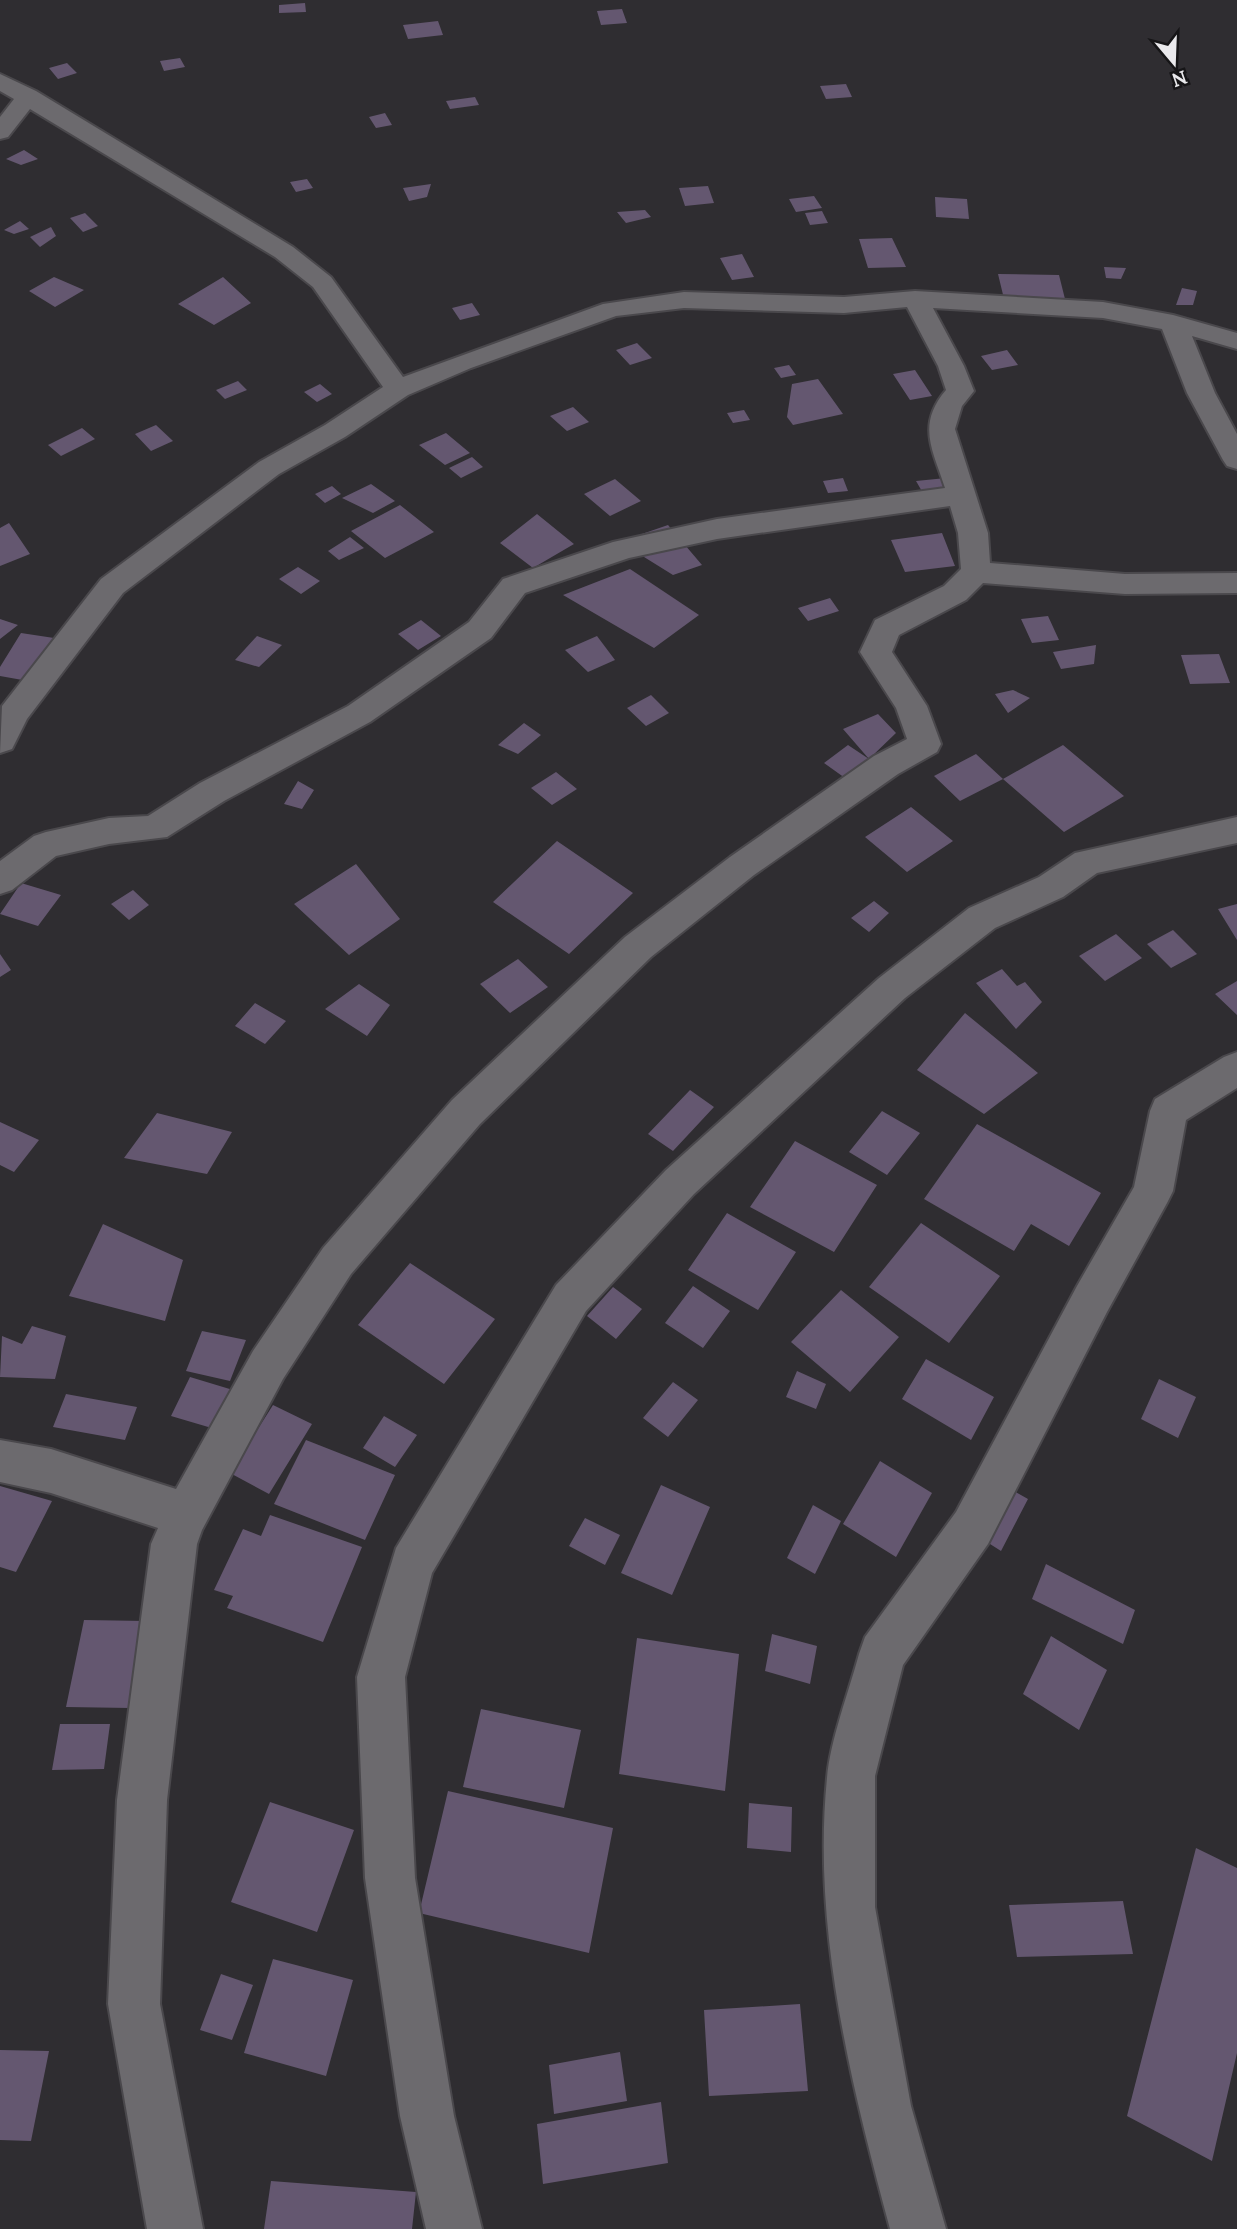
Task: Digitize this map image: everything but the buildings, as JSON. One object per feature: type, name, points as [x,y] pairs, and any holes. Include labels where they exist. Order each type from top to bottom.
[{"type":"street","points":[[0,81],[284,252],[322,282],[398,389]]},
{"type":"street","points":[[0,132],[28,96]]},
{"type":"street","points":[[175,2229],[134,2004],[142,1800],[174,1544],[186,1514],[268,1365],[337,1261],[466,1112],[541,1036],[638,947],[742,866],[887,765],[925,744],[911,706],[876,652],[886,628],[955,593],[976,572],[974,533],[941,429],[949,404],[960,391],[951,366],[915,299]]},
{"type":"street","points":[[0,741],[13,715],[112,586],[269,468],[335,431],[398,389],[462,362],[612,309],[684,300],[844,305],[915,299],[1103,310],[1173,323],[1237,341]]},
{"type":"street","points":[[1173,323],[1200,393],[1237,460]]},
{"type":"street","points":[[0,880],[46,845],[109,831],[155,828],[212,792],[359,714],[480,629],[514,586],[624,549],[717,529],[961,495]]},
{"type":"street","points":[[976,572],[1125,584],[1237,583]]},
{"type":"street","points":[[454,2229],[427,2116],[390,1878],[382,1677],[412,1564],[571,1298],[680,1182],[892,988],[982,918],[1051,887],[1087,862],[1237,830]]},
{"type":"street","points":[[918,2229],[884,2106],[850,1907],[851,1776],[882,1654],[972,1528],[1092,1299],[1153,1191],[1169,1111],[1237,1068]]},
{"type":"street","points":[[0,1461],[51,1471],[186,1514]]}]
